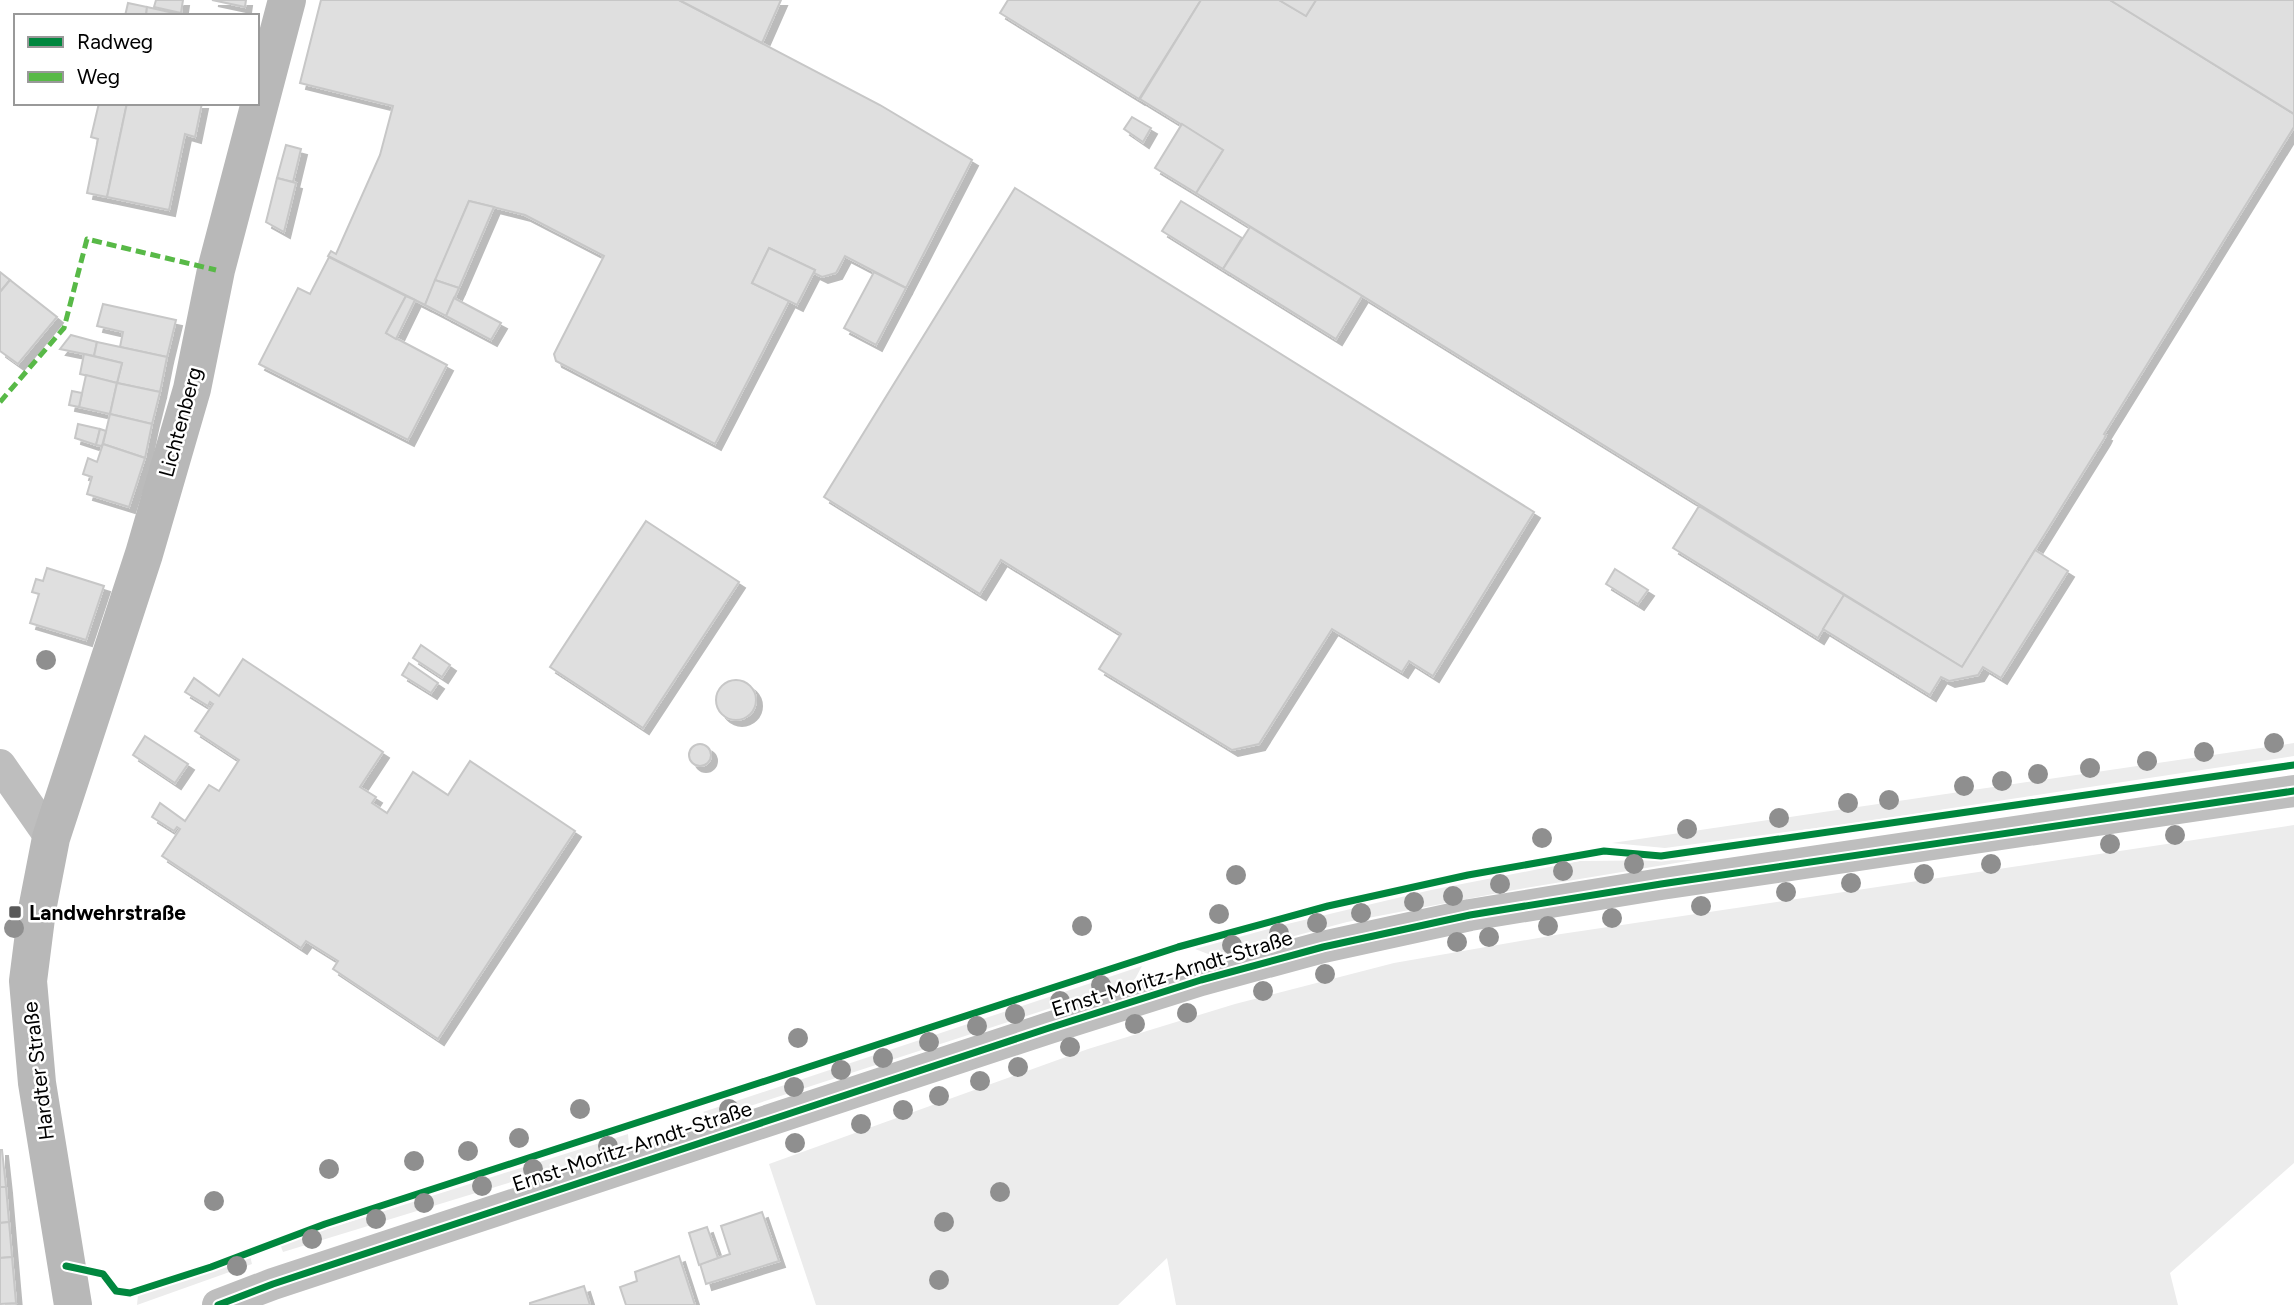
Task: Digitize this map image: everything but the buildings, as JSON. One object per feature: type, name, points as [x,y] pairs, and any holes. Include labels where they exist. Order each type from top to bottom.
[{"type":"main road","name":"Lichtenberg","points":[[51,838],[144,554],[191,389],[216,270],[287,0]]},
{"type":"main road","name":"Hardter Straße","points":[[51,838],[37,911],[28,981],[37,1083],[73,1305]]},
{"type":"street","points":[[0,765],[51,838]]},
{"type":"street","name":"Ernst-Moritz-Arndt-Straße","points":[[218,1305],[273,1284],[1037,1032],[1202,980],[1323,947],[1470,915],[2294,791]]},
{"type":"shaded area","points":[[2294,743],[2294,756],[1847,824],[1665,848],[1612,843]]},
{"type":"shaded area","points":[[2294,825],[2294,1163],[2170,1273],[2178,1305],[1176,1305],[1167,1258],[1118,1305],[816,1305],[769,1164],[1088,1049],[1235,1004],[1394,963],[1561,934]]},
{"type":"shaded area","points":[[1694,860],[1514,890],[1347,922],[1216,957],[1195,949],[1431,890],[1580,861]]},
{"type":"shaded area","points":[[1142,966],[1134,981],[713,1118],[703,1112]]},
{"type":"shaded area","points":[[628,1134],[629,1146],[283,1252],[280,1244]]},
{"type":"shaded area","points":[[250,1256],[252,1264],[137,1305],[138,1295]]},
{"type":"marked path","points":[[0,402],[64,328],[87,239],[216,270]]},
{"type":"cycle path","points":[[66,1266],[103,1274],[116,1291],[130,1293],[211,1267],[325,1224],[1178,947],[1328,906],[1468,875],[1604,851],[1661,856],[2294,765]]},
{"type":"cycle path","points":[[218,1305],[273,1284],[1049,1028],[1201,980],[1323,947],[1470,915],[1661,884],[2294,791]]},
{"type":"place","name":"Landwehrstraße","points":[[15,912]]}]
